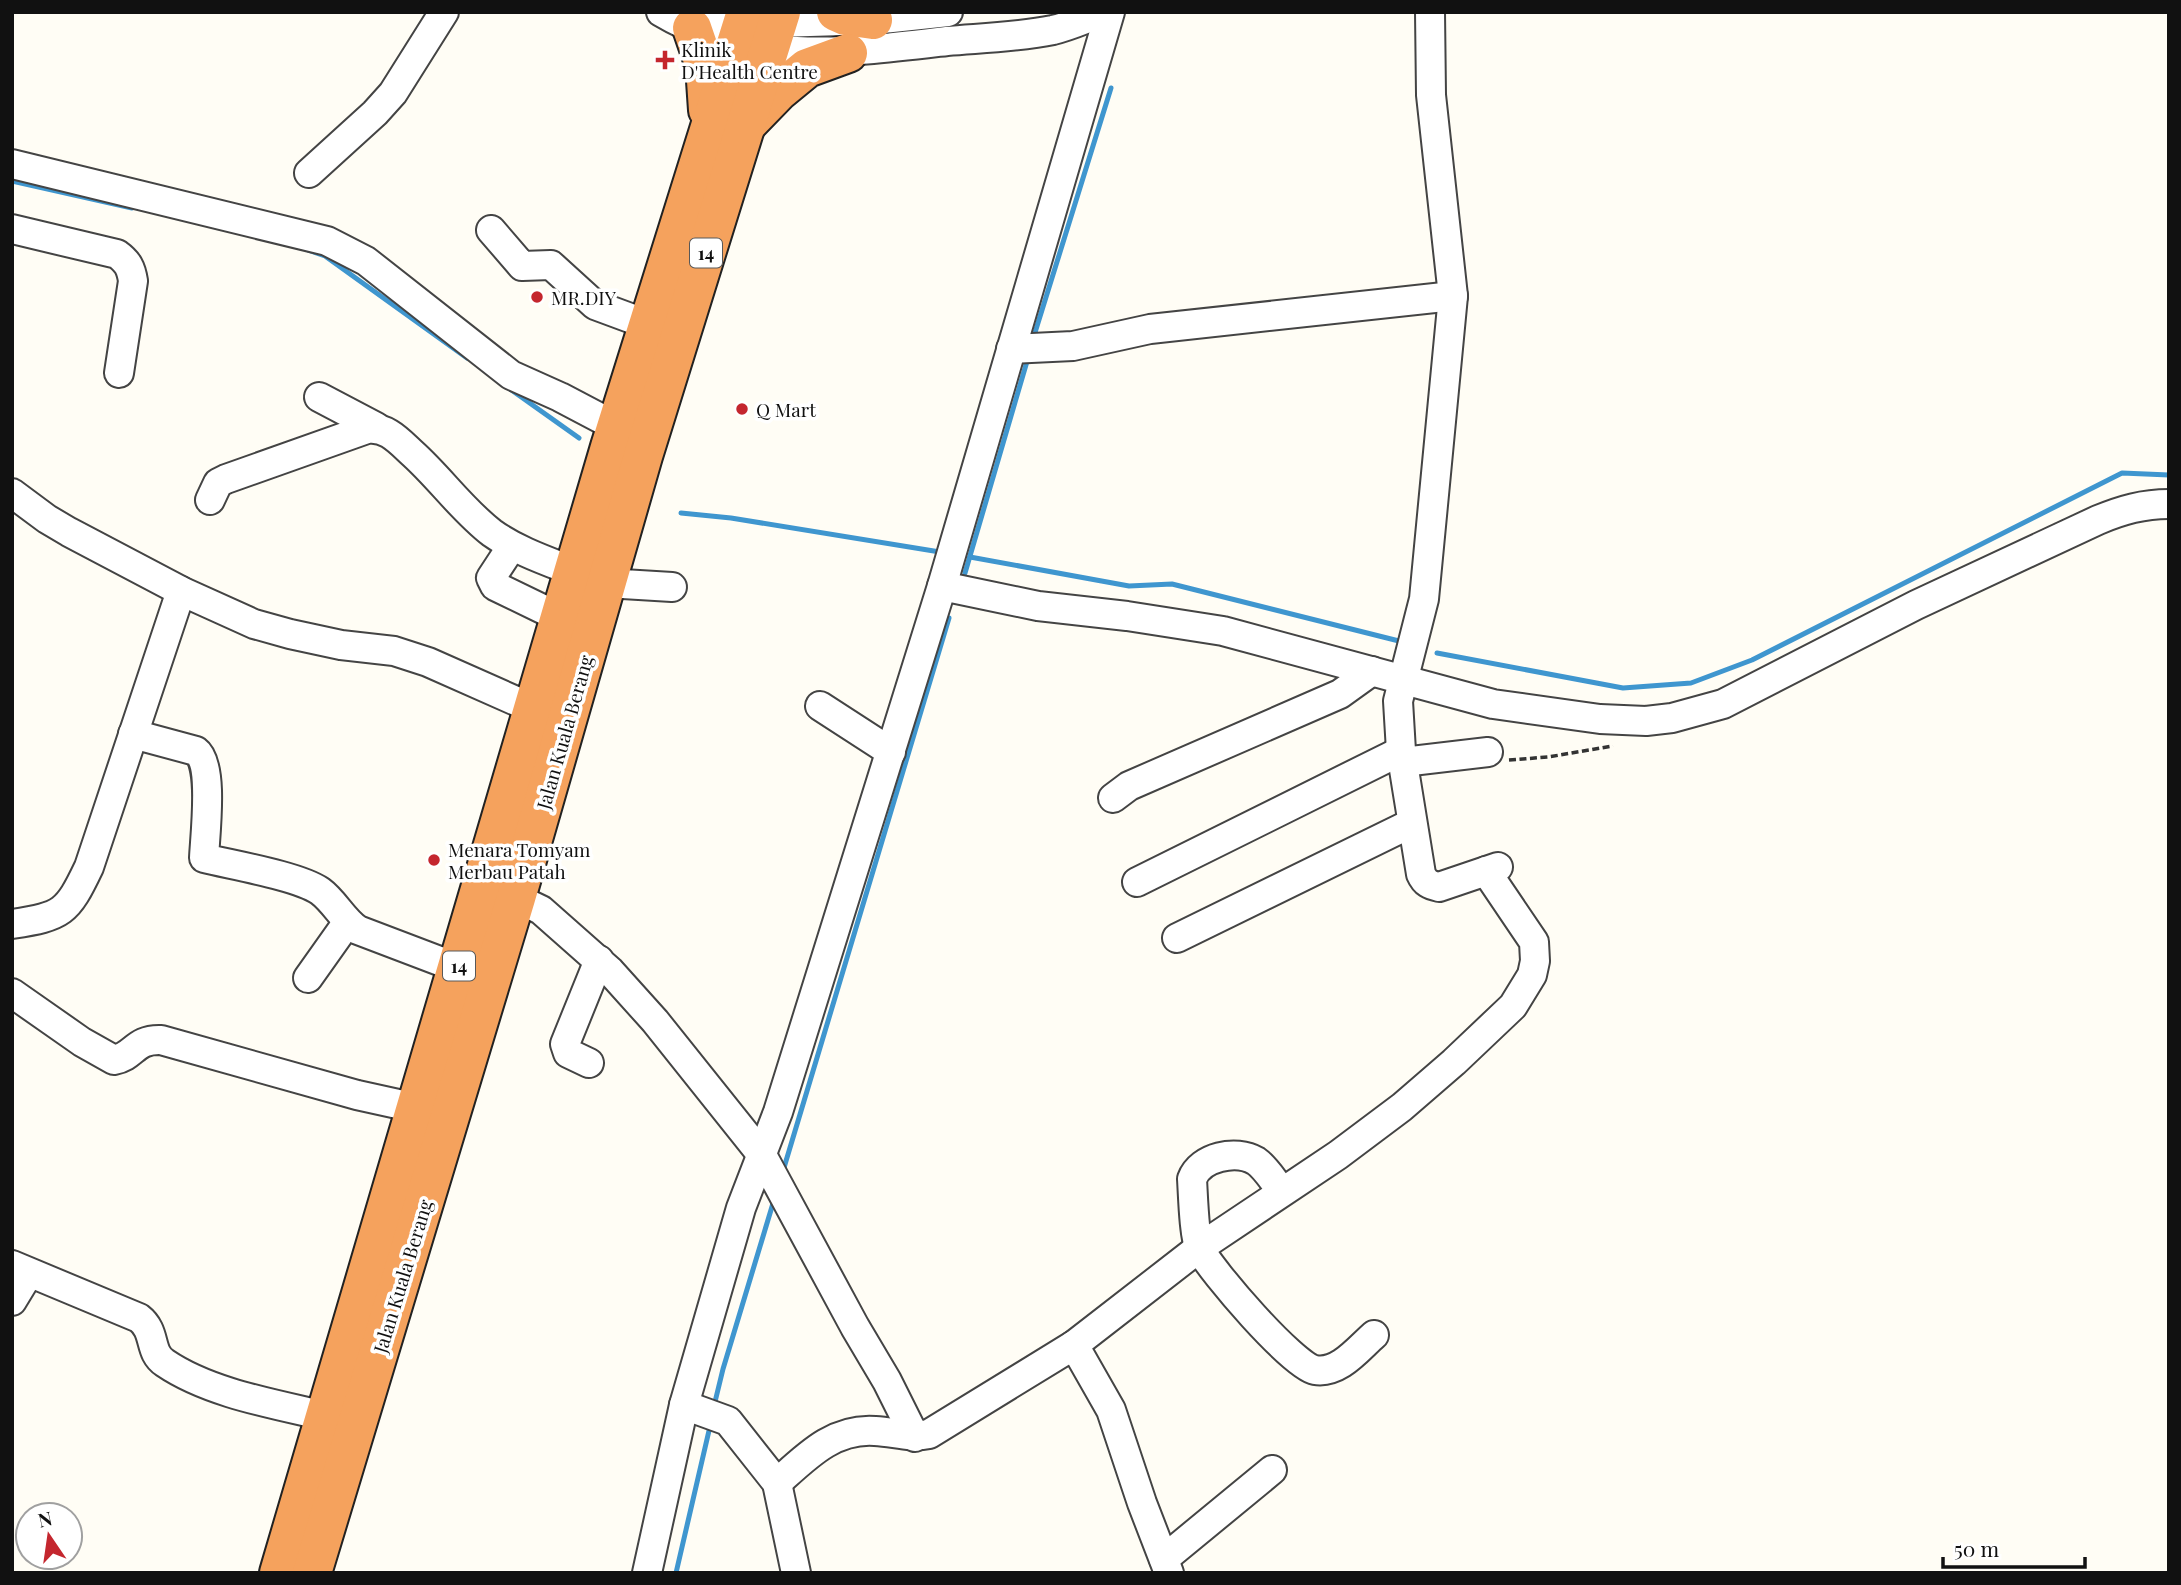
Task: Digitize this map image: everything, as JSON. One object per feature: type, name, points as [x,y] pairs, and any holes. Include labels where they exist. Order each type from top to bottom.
[{"type":"highway","points":[[836,12],[873,20]]},
{"type":"highway","points":[[684,17],[705,66],[708,85],[704,140]]},
{"type":"highway","name":"Jalan Kuala Berang","points":[[312,1573],[333,1428],[416,1108],[561,618],[590,578],[745,127],[758,27]]},
{"type":"highway","name":"Jalan Kuala Berang","points":[[279,1573],[333,1428],[516,898],[590,578],[617,427],[704,140],[758,27]]},
{"type":"highway","points":[[745,127],[779,91],[807,68],[848,53]]},
{"type":"street","points":[[309,173],[393,93],[444,12]]},
{"type":"street","points":[[758,27],[948,12]]},
{"type":"street","points":[[684,17],[758,27],[848,53],[1054,30],[1104,12]]},
{"type":"street","points":[[647,1573],[741,1208],[765,1160],[891,752],[1110,12]]},
{"type":"street","points":[[778,1483],[815,1448],[852,1432],[880,1431],[915,1437],[929,1434],[1074,1345],[1199,1248],[1338,1155],[1402,1107],[1513,1006],[1532,975],[1535,961],[1534,942],[1492,869],[1447,885],[1431,886],[1420,874],[1402,757],[1398,716],[1402,678],[1424,600],[1452,296],[1431,95],[1430,12]]},
{"type":"street","points":[[12,164],[327,241],[366,261],[511,375],[561,397],[617,427]]},
{"type":"street","points":[[12,229],[117,254],[126,261],[131,268],[133,281],[119,373]]},
{"type":"street","points":[[491,230],[522,266],[551,265],[595,305],[649,325]]},
{"type":"street","points":[[1011,349],[1073,346],[1150,329],[1452,296]]},
{"type":"street","points":[[319,397],[392,435],[429,468],[490,532],[512,546],[590,578],[672,587]]},
{"type":"street","points":[[210,500],[218,483],[226,479],[376,428]]},
{"type":"street","points":[[12,493],[47,519],[181,591],[254,624],[341,645],[394,652],[428,663],[534,709]]},
{"type":"street","points":[[942,586],[1038,606],[1223,631],[1493,704],[1622,721],[1672,718],[1723,704],[1916,605],[2123,509],[2169,504]]},
{"type":"street","points":[[512,546],[491,578],[492,583],[561,618]]},
{"type":"street","points":[[12,924],[47,917],[66,908],[73,900],[89,867],[181,591]]},
{"type":"street","points":[[1113,798],[1129,786],[1340,694],[1372,671]]},
{"type":"street","points":[[820,706],[891,752]]},
{"type":"street","points":[[133,734],[195,751],[202,758],[206,773],[204,858],[298,881],[319,890],[347,923],[378,939],[458,968]]},
{"type":"street","points":[[1136,881],[1402,757],[1488,752]]},
{"type":"street","points":[[1177,938],[1412,823]]},
{"type":"street","points":[[516,898],[541,910],[599,960],[655,1021],[765,1160],[915,1437]]},
{"type":"street","points":[[308,978],[347,923]]},
{"type":"street","points":[[589,1063],[568,1053],[565,1044],[599,960]]},
{"type":"street","points":[[12,993],[82,1042],[114,1060],[123,1057],[144,1041],[161,1040],[357,1095],[416,1108]]},
{"type":"street","points":[[1282,1191],[1256,1161],[1229,1156],[1202,1166],[1192,1179],[1199,1248],[1264,1328],[1314,1370],[1337,1367],[1374,1335]]},
{"type":"street","points":[[12,1301],[21,1269],[139,1318],[150,1329],[155,1352],[160,1359],[185,1374],[333,1428]]},
{"type":"street","points":[[1074,1345],[1111,1410],[1167,1566],[1272,1470]]},
{"type":"street","points":[[690,1407],[728,1421],[778,1483],[796,1573]]},
{"type":"path","points":[[1488,752],[1512,761],[1613,746]]},
{"type":"waterway","points":[[1033,339],[1111,88]]},
{"type":"waterway","points":[[12,181],[132,208]]},
{"type":"waterway","points":[[308,250],[325,256],[467,358]]},
{"type":"waterway","points":[[965,573],[1028,358]]},
{"type":"waterway","points":[[510,389],[579,438]]},
{"type":"waterway","points":[[1437,653],[1623,688],[1691,683],[1752,660],[2122,473],[2169,475]]},
{"type":"waterway","points":[[681,513],[731,518],[940,552]]},
{"type":"waterway","points":[[970,557],[1129,586],[1172,584],[1399,641]]},
{"type":"waterway","points":[[783,1171],[949,618]]},
{"type":"waterway","points":[[714,1406],[774,1200]]},
{"type":"waterway","points":[[676,1573],[711,1422]]},
{"type":"place","name":"Klinik D'Health Centre","points":[[665,60]]},
{"type":"place","name":"MR.DIY","points":[[537,297]]},
{"type":"place","name":"Q Mart","points":[[742,409]]},
{"type":"place","name":"Menara Tomyam Merbau Patah","points":[[434,860]]}]
